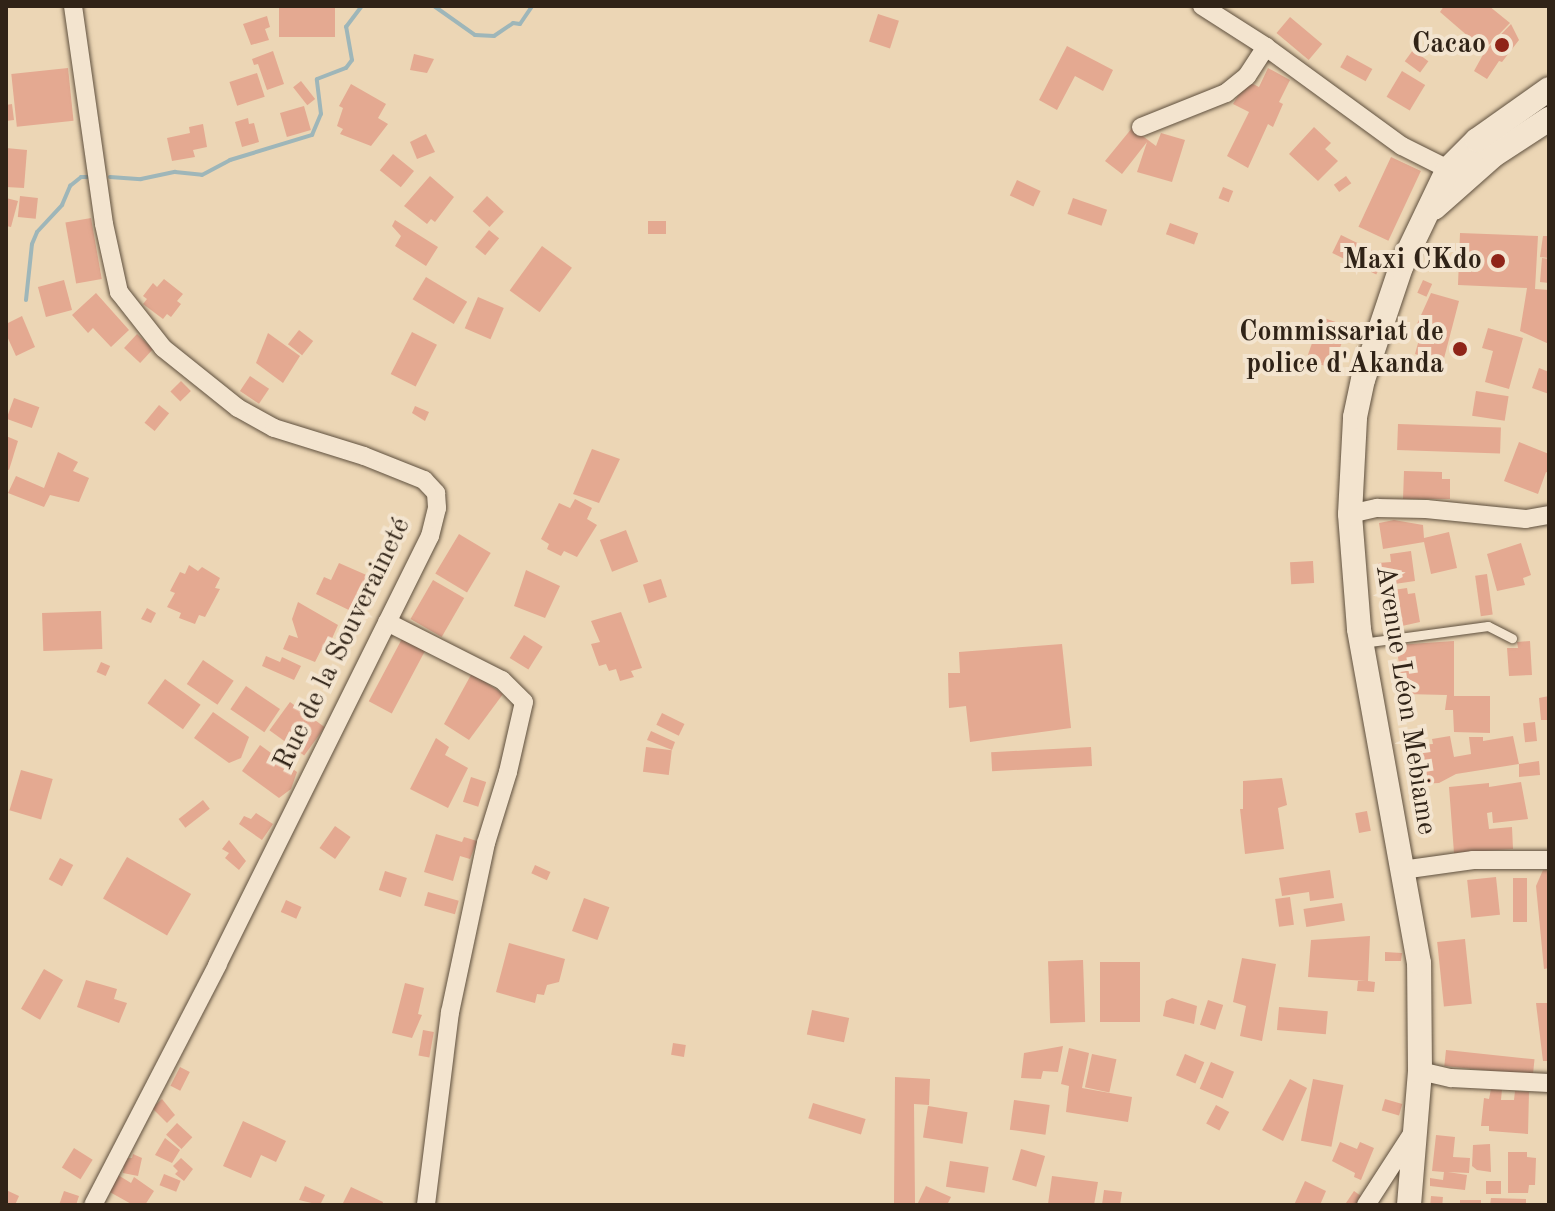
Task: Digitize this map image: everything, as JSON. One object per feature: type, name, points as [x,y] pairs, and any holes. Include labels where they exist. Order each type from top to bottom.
[{"type":"street","name":"Rue de la Souveraineté","points":[[73,6],[104,224],[119,292],[163,348],[238,408],[274,428],[399,467],[424,480],[436,493],[430,536],[218,964],[93,1205]]},
{"type":"street","points":[[1202,6],[1266,47],[1402,146],[1448,169]]},
{"type":"street","points":[[1141,127],[1226,93],[1247,76],[1266,47]]},
{"type":"street","name":"Avenue Léon Mebiame","points":[[1409,1205],[1412,1134],[1420,1071],[1419,963],[1362,643],[1350,514],[1355,417],[1363,380],[1401,267],[1448,169],[1477,140],[1549,89]]},
{"type":"street","points":[[1426,215],[1484,162],[1549,119]]},
{"type":"street","points":[[1350,514],[1377,508],[1426,509],[1526,519],[1549,515]]},
{"type":"street","points":[[387,622],[502,680],[524,702],[508,772],[486,843],[450,1012],[426,1205]]},
{"type":"street","points":[[1402,870],[1473,860],[1549,860]]},
{"type":"street","points":[[1420,1071],[1451,1078],[1549,1083]]},
{"type":"street","points":[[1366,1205],[1412,1134]]},
{"type":"lane","points":[[1362,643],[1488,626],[1512,638]]},
{"type":"building","points":[[279,6],[335,6],[335,37],[279,37]]},
{"type":"building","points":[[1444,6],[1489,6],[1510,23],[1484,50],[1440,12]]},
{"type":"building","points":[[878,14],[899,21],[890,48],[869,42]]},
{"type":"building","points":[[267,16],[270,27],[265,29],[269,40],[251,45],[243,24]]},
{"type":"building","points":[[1290,17],[1322,44],[1309,60],[1277,33]]},
{"type":"building","name":"Cacao","points":[[1511,24],[1519,40],[1487,79],[1474,71],[1485,51]]},
{"type":"building","points":[[1067,46],[1113,70],[1103,91],[1075,76],[1057,110],[1039,100]]},
{"type":"building","points":[[1413,50],[1428,61],[1420,72],[1405,61]]},
{"type":"building","points":[[273,51],[284,84],[267,90],[258,64],[254,65],[252,59]]},
{"type":"building","points":[[414,54],[434,59],[427,73],[410,70]]},
{"type":"building","points":[[1347,55],[1372,69],[1366,81],[1340,67]]},
{"type":"building","points":[[68,68],[74,121],[17,127],[11,74]]},
{"type":"building","points":[[1268,68],[1290,80],[1279,102],[1283,104],[1273,127],[1268,124],[1248,168],[1227,156],[1249,112],[1233,104],[1247,81],[1259,87]]},
{"type":"building","points":[[1402,71],[1425,85],[1410,111],[1387,97]]},
{"type":"building","points":[[257,73],[265,97],[237,106],[229,82]]},
{"type":"building","points":[[301,81],[315,99],[307,105],[293,87]]},
{"type":"building","points":[[351,84],[386,104],[378,118],[388,124],[371,146],[340,134],[343,129],[337,126],[343,108],[339,106]]},
{"type":"building","points":[[12,104],[14,120],[6,121],[6,105]]},
{"type":"building","points":[[304,106],[311,130],[287,137],[280,113]]},
{"type":"building","points":[[248,118],[249,124],[254,123],[259,142],[242,147],[235,122]]},
{"type":"building","points":[[203,124],[207,147],[193,150],[195,157],[172,161],[167,138],[190,133],[189,127]]},
{"type":"building","points":[[1314,127],[1331,143],[1325,149],[1338,161],[1318,181],[1289,154]]},
{"type":"building","points":[[1132,128],[1156,146],[1161,133],[1185,140],[1172,182],[1137,172],[1147,142],[1122,174],[1105,161]]},
{"type":"building","points":[[426,134],[435,152],[417,159],[410,142]]},
{"type":"building","points":[[6,148],[27,150],[24,188],[6,187]]},
{"type":"building","points":[[393,154],[414,171],[401,187],[380,170]]},
{"type":"building","points":[[1391,157],[1421,171],[1388,241],[1358,227]]},
{"type":"building","points":[[430,176],[454,197],[435,222],[431,219],[427,224],[404,206]]},
{"type":"building","points":[[1346,176],[1351,183],[1339,192],[1334,185]]},
{"type":"building","points":[[1017,180],[1041,191],[1033,206],[1010,195]]},
{"type":"building","points":[[1223,187],[1233,191],[1229,202],[1219,198]]},
{"type":"building","points":[[20,196],[38,198],[36,219],[18,217]]},
{"type":"building","points":[[487,196],[504,212],[489,227],[473,211]]},
{"type":"building","points":[[6,198],[18,201],[11,227],[6,226]]},
{"type":"building","points":[[1073,198],[1107,210],[1102,226],[1067,214]]},
{"type":"building","points":[[91,218],[102,279],[76,284],[65,223]]},
{"type":"building","points":[[395,220],[438,247],[426,266],[395,246],[401,236],[392,226]]},
{"type":"building","points":[[648,221],[666,221],[666,234],[648,234]]},
{"type":"building","points":[[1170,223],[1198,233],[1194,245],[1166,234]]},
{"type":"building","points":[[489,230],[499,238],[485,255],[475,247]]},
{"type":"building","name":"Maxi CKdo","points":[[1460,233],[1538,236],[1535,289],[1549,290],[1549,344],[1520,331],[1527,288],[1458,285]]},
{"type":"building","points":[[1341,235],[1385,256],[1376,274],[1332,253]]},
{"type":"building","points":[[1543,236],[1549,236],[1549,258],[1540,257]]},
{"type":"building","points":[[542,246],[572,268],[540,312],[510,290]]},
{"type":"building","points":[[1542,258],[1549,259],[1549,283],[1540,282]]},
{"type":"building","points":[[426,277],[467,302],[454,324],[413,299]]},
{"type":"building","points":[[164,279],[183,294],[177,301],[181,304],[171,317],[167,314],[163,319],[143,304],[147,299],[143,296],[153,283],[157,287]]},
{"type":"building","points":[[64,280],[72,310],[46,317],[38,287]]},
{"type":"building","points":[[1423,280],[1432,284],[1426,297],[1417,293]]},
{"type":"building","points":[[96,293],[129,330],[111,347],[93,328],[88,333],[72,315]]},
{"type":"building","points":[[1431,293],[1459,301],[1442,366],[1423,361],[1422,356],[1415,354],[1423,325],[1417,324]]},
{"type":"building","points":[[478,297],[504,308],[490,339],[465,328]]},
{"type":"building","points":[[22,316],[35,347],[16,356],[6,334],[6,324]]},
{"type":"building","points":[[1321,317],[1347,326],[1333,369],[1306,360]]},
{"type":"building","points":[[1488,328],[1523,338],[1509,389],[1485,382],[1493,351],[1482,348]]},
{"type":"building","points":[[299,330],[313,341],[302,355],[288,344]]},
{"type":"building","points":[[412,332],[437,345],[416,387],[391,374]]},
{"type":"building","points":[[268,333],[300,356],[283,383],[256,363]]},
{"type":"building","points":[[137,334],[153,349],[140,363],[124,348]]},
{"type":"building","points":[[1539,368],[1549,372],[1549,394],[1532,388]]},
{"type":"building","points":[[250,376],[269,389],[259,404],[240,391]]},
{"type":"building","points":[[181,381],[191,391],[180,402],[170,392]]},
{"type":"building","points":[[1476,391],[1509,396],[1505,421],[1472,416]]},
{"type":"building","points":[[14,398],[39,407],[32,428],[6,419]]},
{"type":"building","points":[[159,405],[169,413],[155,431],[145,423]]},
{"type":"building","points":[[415,406],[429,412],[425,421],[412,413]]},
{"type":"building","points":[[1398,424],[1501,428],[1500,454],[1397,450]]},
{"type":"building","points":[[6,436],[18,441],[9,470],[6,469]]},
{"type":"building","points":[[1519,442],[1549,454],[1549,473],[1546,472],[1538,494],[1504,481]]},
{"type":"building","points":[[592,449],[620,459],[599,503],[573,494]]},
{"type":"building","points":[[58,452],[78,462],[73,471],[89,478],[79,502],[50,495],[44,507],[8,493],[16,476],[44,488]]},
{"type":"building","points":[[1404,471],[1442,472],[1442,479],[1450,479],[1450,499],[1403,499]]},
{"type":"building","points":[[575,499],[592,508],[587,519],[597,525],[577,557],[564,551],[561,556],[547,549],[549,544],[541,539],[559,503],[570,508]]},
{"type":"building","points":[[1394,520],[1423,525],[1424,538],[1449,532],[1457,568],[1431,574],[1424,542],[1383,549],[1379,523]]},
{"type":"building","points":[[626,530],[638,562],[612,572],[600,540]]},
{"type":"building","points":[[459,534],[491,553],[467,592],[435,573]]},
{"type":"building","points":[[1521,543],[1531,575],[1523,578],[1525,585],[1497,591],[1487,554]]},
{"type":"building","points":[[1411,551],[1415,581],[1381,586],[1378,563],[1391,562],[1390,554]]},
{"type":"building","points":[[1313,561],[1314,583],[1291,584],[1290,562]]},
{"type":"building","points":[[339,563],[371,577],[368,582],[375,585],[359,615],[316,594],[324,577],[331,580]]},
{"type":"building","points":[[189,565],[198,571],[202,567],[220,578],[215,588],[220,589],[205,617],[199,615],[195,624],[179,618],[181,613],[167,607],[175,593],[170,591],[180,572],[185,574]]},
{"type":"building","points":[[526,570],[560,586],[545,618],[514,606]]},
{"type":"building","points":[[1487,574],[1493,615],[1481,616],[1475,576]]},
{"type":"building","points":[[661,579],[667,597],[649,603],[643,585]]},
{"type":"building","points":[[433,580],[464,598],[442,637],[410,619]]},
{"type":"building","points":[[1407,588],[1408,594],[1415,593],[1420,622],[1393,628],[1386,591]]},
{"type":"building","points":[[298,602],[338,625],[326,652],[321,650],[315,662],[283,649],[289,635],[298,638],[292,619]]},
{"type":"building","points":[[147,608],[156,613],[151,623],[141,619]]},
{"type":"building","points":[[101,611],[102,649],[43,651],[42,613]]},
{"type":"building","points":[[621,612],[642,668],[631,671],[634,677],[620,681],[616,669],[609,671],[606,664],[599,666],[591,644],[600,642],[591,621]]},
{"type":"building","points":[[404,635],[427,647],[392,713],[369,701]]},
{"type":"building","points":[[524,635],[543,647],[528,670],[510,658]]},
{"type":"building","points":[[1454,641],[1454,696],[1490,696],[1490,733],[1454,732],[1453,710],[1445,710],[1447,695],[1404,694],[1396,645]]},
{"type":"building","points":[[1530,641],[1532,675],[1509,676],[1507,648],[1518,648],[1517,642]]},
{"type":"building","points":[[1062,644],[1071,728],[970,742],[966,706],[949,708],[948,673],[960,673],[959,652]]},
{"type":"building","points":[[266,656],[280,662],[282,657],[301,666],[294,680],[262,666]]},
{"type":"building","points":[[203,660],[234,681],[217,705],[187,684]]},
{"type":"building","points":[[101,662],[110,666],[106,676],[97,672]]},
{"type":"building","points":[[472,673],[503,694],[469,740],[444,724]]},
{"type":"building","points":[[165,679],[201,705],[183,729],[147,703]]},
{"type":"building","points":[[246,686],[280,709],[264,732],[230,709]]},
{"type":"building","points":[[1549,696],[1549,720],[1541,720],[1539,698]]},
{"type":"building","points":[[290,702],[325,727],[304,756],[269,730]]},
{"type":"building","points":[[213,712],[249,737],[241,758],[229,763],[194,738]]},
{"type":"building","points":[[662,713],[684,724],[679,736],[656,725]]},
{"type":"building","points":[[1535,722],[1537,741],[1525,742],[1523,723]]},
{"type":"building","points":[[651,731],[675,742],[672,750],[647,740]]},
{"type":"building","points":[[1450,736],[1454,757],[1471,754],[1469,737],[1483,737],[1483,741],[1513,736],[1519,764],[1456,774],[1439,783],[1418,784],[1413,745],[1433,744],[1432,739]]},
{"type":"building","points":[[436,738],[449,747],[445,755],[468,768],[448,808],[410,789]]},
{"type":"building","points":[[260,745],[297,772],[291,789],[279,798],[242,771]]},
{"type":"building","points":[[646,747],[672,750],[669,775],[643,772]]},
{"type":"building","points":[[1091,747],[1092,766],[992,771],[991,752]]},
{"type":"building","points":[[1539,761],[1540,775],[1519,777],[1519,764]]},
{"type":"building","points":[[21,770],[53,779],[41,819],[9,810]]},
{"type":"building","points":[[471,777],[486,782],[478,807],[463,802]]},
{"type":"building","points":[[1282,778],[1287,805],[1278,808],[1284,849],[1245,854],[1240,809],[1243,809],[1243,781]]},
{"type":"building","points":[[1521,782],[1528,819],[1493,823],[1492,812],[1487,813],[1489,829],[1512,827],[1513,849],[1454,853],[1449,787],[1489,783],[1489,787]]},
{"type":"building","points":[[203,800],[210,809],[185,828],[179,819]]},
{"type":"building","points":[[1367,811],[1371,831],[1359,833],[1355,813]]},
{"type":"building","points":[[256,813],[273,824],[262,840],[239,824],[244,816],[251,819]]},
{"type":"building","points":[[335,826],[351,837],[335,859],[320,848]]},
{"type":"building","points":[[436,834],[462,842],[464,837],[477,841],[470,859],[460,856],[453,881],[424,872]]},
{"type":"building","points":[[229,840],[246,861],[239,870],[225,858],[229,853],[222,849]]},
{"type":"building","points":[[127,857],[191,894],[167,936],[103,899]]},
{"type":"building","points":[[60,858],[73,865],[62,886],[49,879]]},
{"type":"building","points":[[535,865],[551,872],[547,880],[531,873]]},
{"type":"building","points":[[1330,870],[1334,898],[1310,901],[1309,892],[1282,896],[1279,878]]},
{"type":"building","points":[[1543,870],[1549,870],[1549,968],[1544,969],[1536,886]]},
{"type":"building","points":[[385,871],[407,878],[401,897],[379,890]]},
{"type":"building","points":[[1496,877],[1500,915],[1471,918],[1467,880]]},
{"type":"building","points":[[1513,878],[1527,878],[1527,922],[1513,922]]},
{"type":"building","points":[[428,892],[459,901],[455,914],[424,905]]},
{"type":"building","points":[[1290,897],[1294,925],[1279,927],[1275,899]]},
{"type":"building","points":[[584,898],[609,907],[597,940],[572,931]]},
{"type":"building","points":[[286,900],[302,907],[296,919],[281,912]]},
{"type":"building","points":[[1342,903],[1345,921],[1306,927],[1303,909]]},
{"type":"building","points":[[1370,936],[1368,981],[1375,982],[1374,992],[1357,991],[1358,981],[1366,981],[1308,977],[1311,940]]},
{"type":"building","points":[[1465,939],[1472,1004],[1444,1007],[1437,942]]},
{"type":"building","points":[[509,943],[565,959],[559,982],[547,985],[544,995],[537,994],[535,1003],[496,992]]},
{"type":"building","points":[[1385,952],[1402,953],[1401,961],[1385,961]]},
{"type":"building","points":[[1242,958],[1276,964],[1262,1041],[1240,1036],[1246,1006],[1233,1002]]},
{"type":"building","points":[[1083,960],[1085,1022],[1050,1023],[1048,961]]},
{"type":"building","points":[[1100,962],[1140,962],[1140,1022],[1100,1022]]},
{"type":"building","points":[[44,969],[63,980],[40,1020],[21,1009]]},
{"type":"building","points":[[86,980],[117,989],[114,999],[127,1003],[119,1023],[77,1007]]},
{"type":"building","points":[[405,983],[424,988],[418,1014],[422,1015],[412,1038],[392,1033]]},
{"type":"building","points":[[1172,998],[1197,1006],[1194,1024],[1163,1016],[1166,1001]]},
{"type":"building","points":[[1208,1000],[1223,1005],[1215,1030],[1200,1025]]},
{"type":"building","points":[[1536,1003],[1549,1003],[1549,1061],[1543,1061]]},
{"type":"building","points":[[1279,1007],[1328,1011],[1326,1034],[1277,1030]]},
{"type":"building","points":[[812,1010],[849,1018],[844,1042],[807,1034]]},
{"type":"building","points":[[423,1030],[434,1032],[429,1058],[418,1056]]},
{"type":"building","points":[[673,1043],[686,1045],[684,1057],[671,1055]]},
{"type":"building","points":[[1063,1046],[1058,1072],[1043,1071],[1041,1079],[1021,1078],[1024,1053]]},
{"type":"building","points":[[1069,1048],[1089,1053],[1082,1088],[1132,1097],[1128,1122],[1066,1112],[1069,1086],[1061,1084]]},
{"type":"building","points":[[1446,1050],[1535,1059],[1533,1075],[1444,1066]]},
{"type":"building","points":[[1092,1054],[1116,1059],[1109,1092],[1085,1087]]},
{"type":"building","points":[[1185,1054],[1204,1062],[1195,1083],[1176,1075]]},
{"type":"building","points":[[1211,1062],[1234,1072],[1223,1098],[1200,1089]]},
{"type":"building","points":[[180,1067],[190,1072],[180,1091],[170,1086]]},
{"type":"building","points":[[895,1077],[930,1079],[929,1105],[914,1104],[915,1203],[894,1203]]},
{"type":"building","points":[[1290,1079],[1307,1088],[1283,1141],[1262,1130]]},
{"type":"building","points":[[1313,1079],[1343,1085],[1331,1147],[1301,1141]]},
{"type":"building","points":[[1491,1089],[1502,1089],[1501,1100],[1514,1100],[1515,1091],[1529,1092],[1528,1134],[1489,1131],[1489,1126],[1481,1126],[1484,1098],[1489,1099]]},
{"type":"building","points":[[162,1099],[175,1115],[167,1123],[152,1108]]},
{"type":"building","points":[[1385,1099],[1402,1104],[1399,1115],[1382,1111]]},
{"type":"building","points":[[1014,1100],[1050,1105],[1045,1135],[1010,1130]]},
{"type":"building","points":[[813,1103],[866,1119],[861,1134],[808,1118]]},
{"type":"building","points":[[1216,1105],[1229,1112],[1219,1131],[1206,1124]]},
{"type":"building","points":[[928,1106],[968,1112],[963,1144],[923,1138]]},
{"type":"building","points":[[243,1121],[286,1141],[276,1162],[261,1155],[251,1178],[223,1166]]},
{"type":"building","points":[[177,1123],[192,1137],[181,1149],[166,1135]]},
{"type":"building","points":[[1436,1135],[1455,1137],[1453,1157],[1470,1158],[1469,1173],[1448,1172],[1467,1175],[1465,1190],[1430,1186],[1430,1178],[1443,1180],[1444,1172],[1432,1171]]},
{"type":"building","points":[[165,1138],[180,1150],[172,1163],[155,1155]]},
{"type":"building","points":[[1340,1142],[1357,1149],[1360,1142],[1374,1148],[1361,1180],[1354,1177],[1355,1173],[1332,1161]]},
{"type":"building","points":[[1490,1144],[1491,1172],[1477,1170],[1472,1166],[1473,1145]]},
{"type":"building","points":[[74,1148],[93,1160],[80,1179],[62,1168]]},
{"type":"building","points":[[1021,1149],[1045,1156],[1036,1187],[1012,1180]]},
{"type":"building","points":[[1508,1152],[1527,1152],[1527,1157],[1536,1158],[1535,1185],[1529,1185],[1528,1193],[1508,1193]]},
{"type":"building","points":[[133,1154],[142,1158],[138,1176],[123,1173],[125,1158],[132,1158]]},
{"type":"building","points":[[181,1158],[193,1169],[184,1181],[175,1174],[178,1171],[173,1166]]},
{"type":"building","points":[[950,1161],[989,1167],[984,1193],[946,1187]]},
{"type":"building","points":[[164,1174],[181,1181],[176,1192],[160,1185]]},
{"type":"building","points":[[118,1175],[131,1183],[134,1177],[154,1191],[145,1205],[133,1205],[108,1191]]},
{"type":"building","points":[[1052,1176],[1098,1182],[1094,1205],[1048,1204]]},
{"type":"building","points":[[1305,1181],[1326,1191],[1320,1205],[1294,1205]]},
{"type":"building","points":[[1486,1181],[1501,1181],[1501,1194],[1486,1194]]},
{"type":"building","points":[[305,1186],[325,1195],[320,1205],[299,1200]]},
{"type":"building","points":[[926,1186],[951,1197],[947,1205],[917,1205]]},
{"type":"building","points":[[351,1187],[383,1202],[382,1205],[342,1205]]},
{"type":"building","points":[[6,1190],[19,1196],[15,1205],[6,1205]]},
{"type":"building","points":[[1104,1190],[1122,1192],[1120,1205],[1102,1205]]},
{"type":"building","points":[[64,1191],[79,1196],[76,1205],[59,1205]]},
{"type":"building","points":[[1354,1191],[1361,1196],[1356,1205],[1350,1205],[1346,1203]]},
{"type":"building","points":[[1431,1196],[1443,1197],[1442,1205],[1430,1205]]},
{"type":"building","points":[[1491,1198],[1526,1199],[1526,1205],[1490,1205]]},
{"type":"building","points":[[1460,1200],[1481,1200],[1481,1205],[1460,1205]]},
{"type":"waterway","points":[[110,177],[141,179],[175,172],[202,175],[230,160],[312,135],[321,114],[317,79],[346,68],[352,60],[346,27],[362,6]]},
{"type":"waterway","points":[[434,6],[475,35],[494,36],[513,23],[520,24],[532,6]]},
{"type":"waterway","points":[[26,300],[32,244],[37,232],[62,205],[70,186],[81,177],[87,177]]},
{"type":"place","name":"Cacao","points":[[1502,45]]},
{"type":"place","name":"Maxi CKdo","points":[[1498,261]]},
{"type":"place","name":"Commissariat de police d'Akanda","points":[[1460,349]]}]
